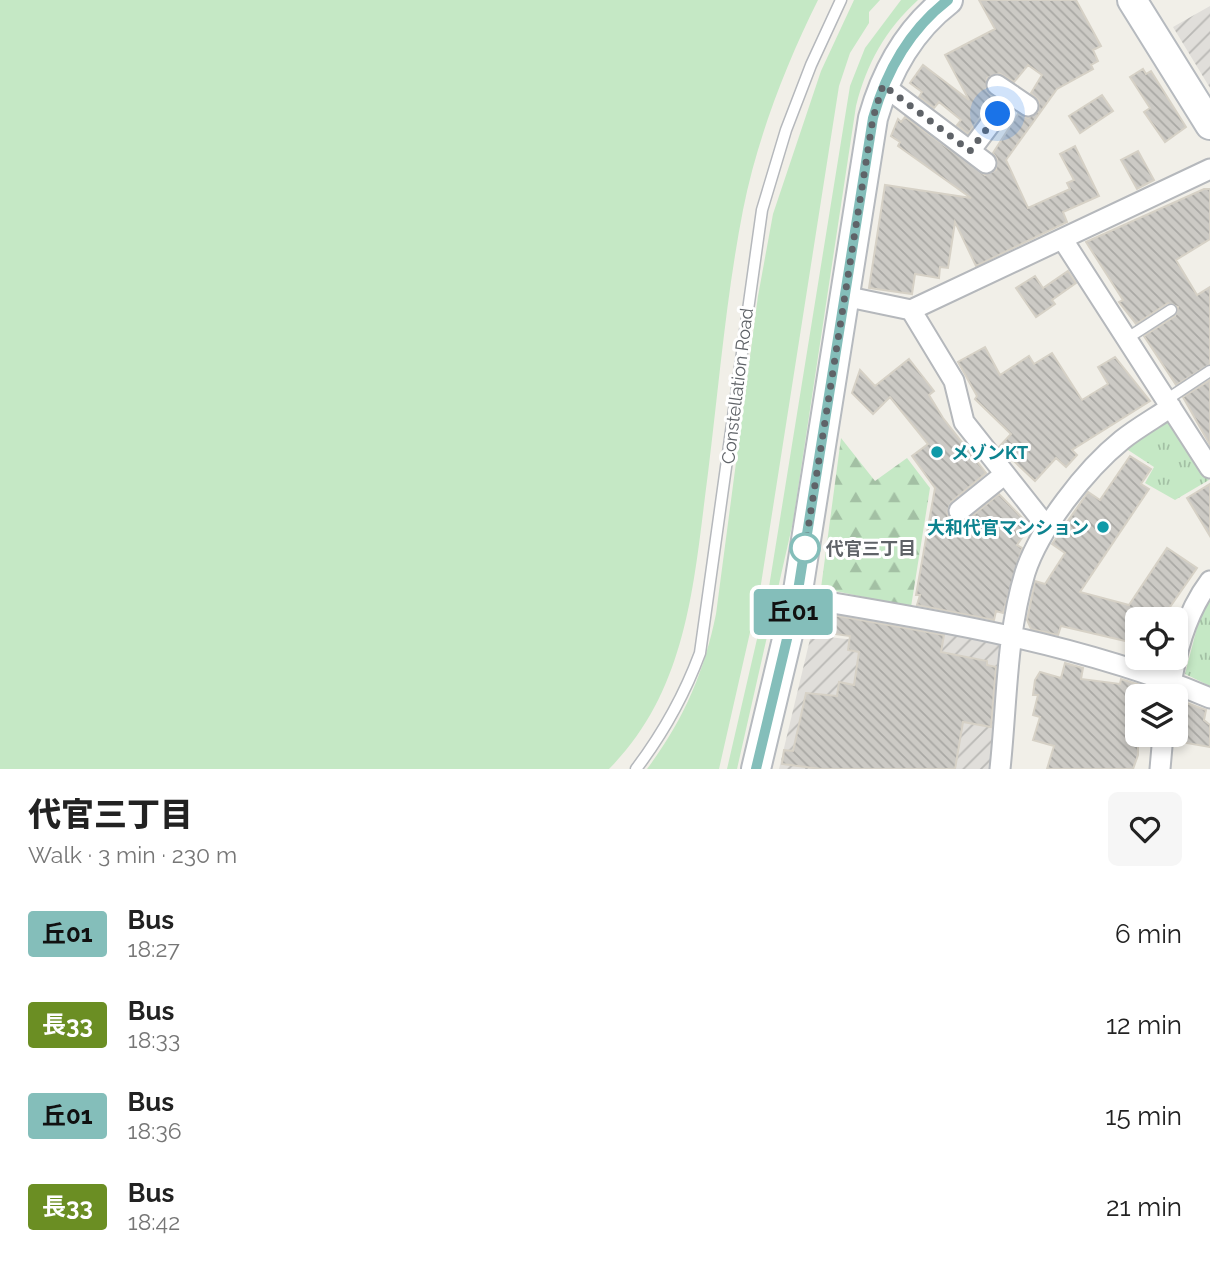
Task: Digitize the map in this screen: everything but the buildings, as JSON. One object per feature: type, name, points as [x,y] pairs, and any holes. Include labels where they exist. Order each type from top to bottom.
[{"type":"street","points":[[756,769],[797,597],[873,118],[883,85],[908,43],[933,12],[948,0]]},
{"type":"street","points":[[1132,0],[1210,125]]},
{"type":"street","points":[[883,85],[978,157],[1005,90],[1028,106]]},
{"type":"street","points":[[844,296],[911,310],[1210,169]]},
{"type":"street","points":[[1063,240],[1209,464]]},
{"type":"street","points":[[911,310],[954,381],[964,422],[1047,527]]},
{"type":"street","points":[[1000,769],[1013,637],[1026,571],[1047,527],[1084,479],[1121,441],[1168,403]]},
{"type":"street","points":[[959,511],[1005,474]]},
{"type":"street","points":[[1171,684],[1180,640],[1198,598],[1210,581]]},
{"type":"street","points":[[797,597],[1013,637],[1155,684]]},
{"type":"street","points":[[1188,693],[1210,698]]},
{"type":"street","points":[[1160,769],[1162,747]]},
{"type":"lane","name":"Constellation Road","points":[[636,769],[660,738],[685,694],[700,653],[762,210],[799,97],[841,0]]},
{"type":"lane","points":[[1126,338],[1171,310]]},
{"type":"lane","points":[[1168,403],[1210,371]]},
{"type":"shaded area","points":[[1210,6],[1210,88],[1173,27]]},
{"type":"shaded area","points":[[860,615],[1003,643],[992,769],[779,769],[811,635],[855,640]]},
{"type":"green space","points":[[0,0],[818,0],[774,102],[756,156],[743,210],[727,308],[698,553],[683,631],[672,668],[656,704],[636,738],[609,769],[0,769]]},
{"type":"green space","points":[[854,0],[880,0],[869,12],[869,23],[850,53],[839,86],[761,584],[719,769],[647,769],[691,696],[711,636],[758,296],[773,214],[821,71]]},
{"type":"green space","points":[[901,0],[918,0],[896,23],[879,48],[856,106],[793,522],[737,769],[727,769],[769,587],[850,86],[865,48]]},
{"type":"green space","points":[[1161,421],[1172,421],[1209,480],[1175,500],[1145,483],[1154,467],[1125,448]]},
{"type":"green space","points":[[841,438],[875,481],[907,458],[930,488],[911,607],[821,588]]},
{"type":"green space","points":[[1210,597],[1210,686],[1185,674],[1199,620]]},
{"type":"bus line","name":"丘01","points":[[756,769],[797,597],[873,118],[883,85],[893,66],[933,12],[948,0]]},
{"type":"place","name":"メゾンKT","points":[[937,452]]},
{"type":"place","name":"大和代官マンション","points":[[1103,527]]},
{"type":"place","name":"代官三丁目","points":[[805,548]]},
{"type":"route","points":[[805,548],[873,118],[883,85],[970,151],[998,114]]}]
